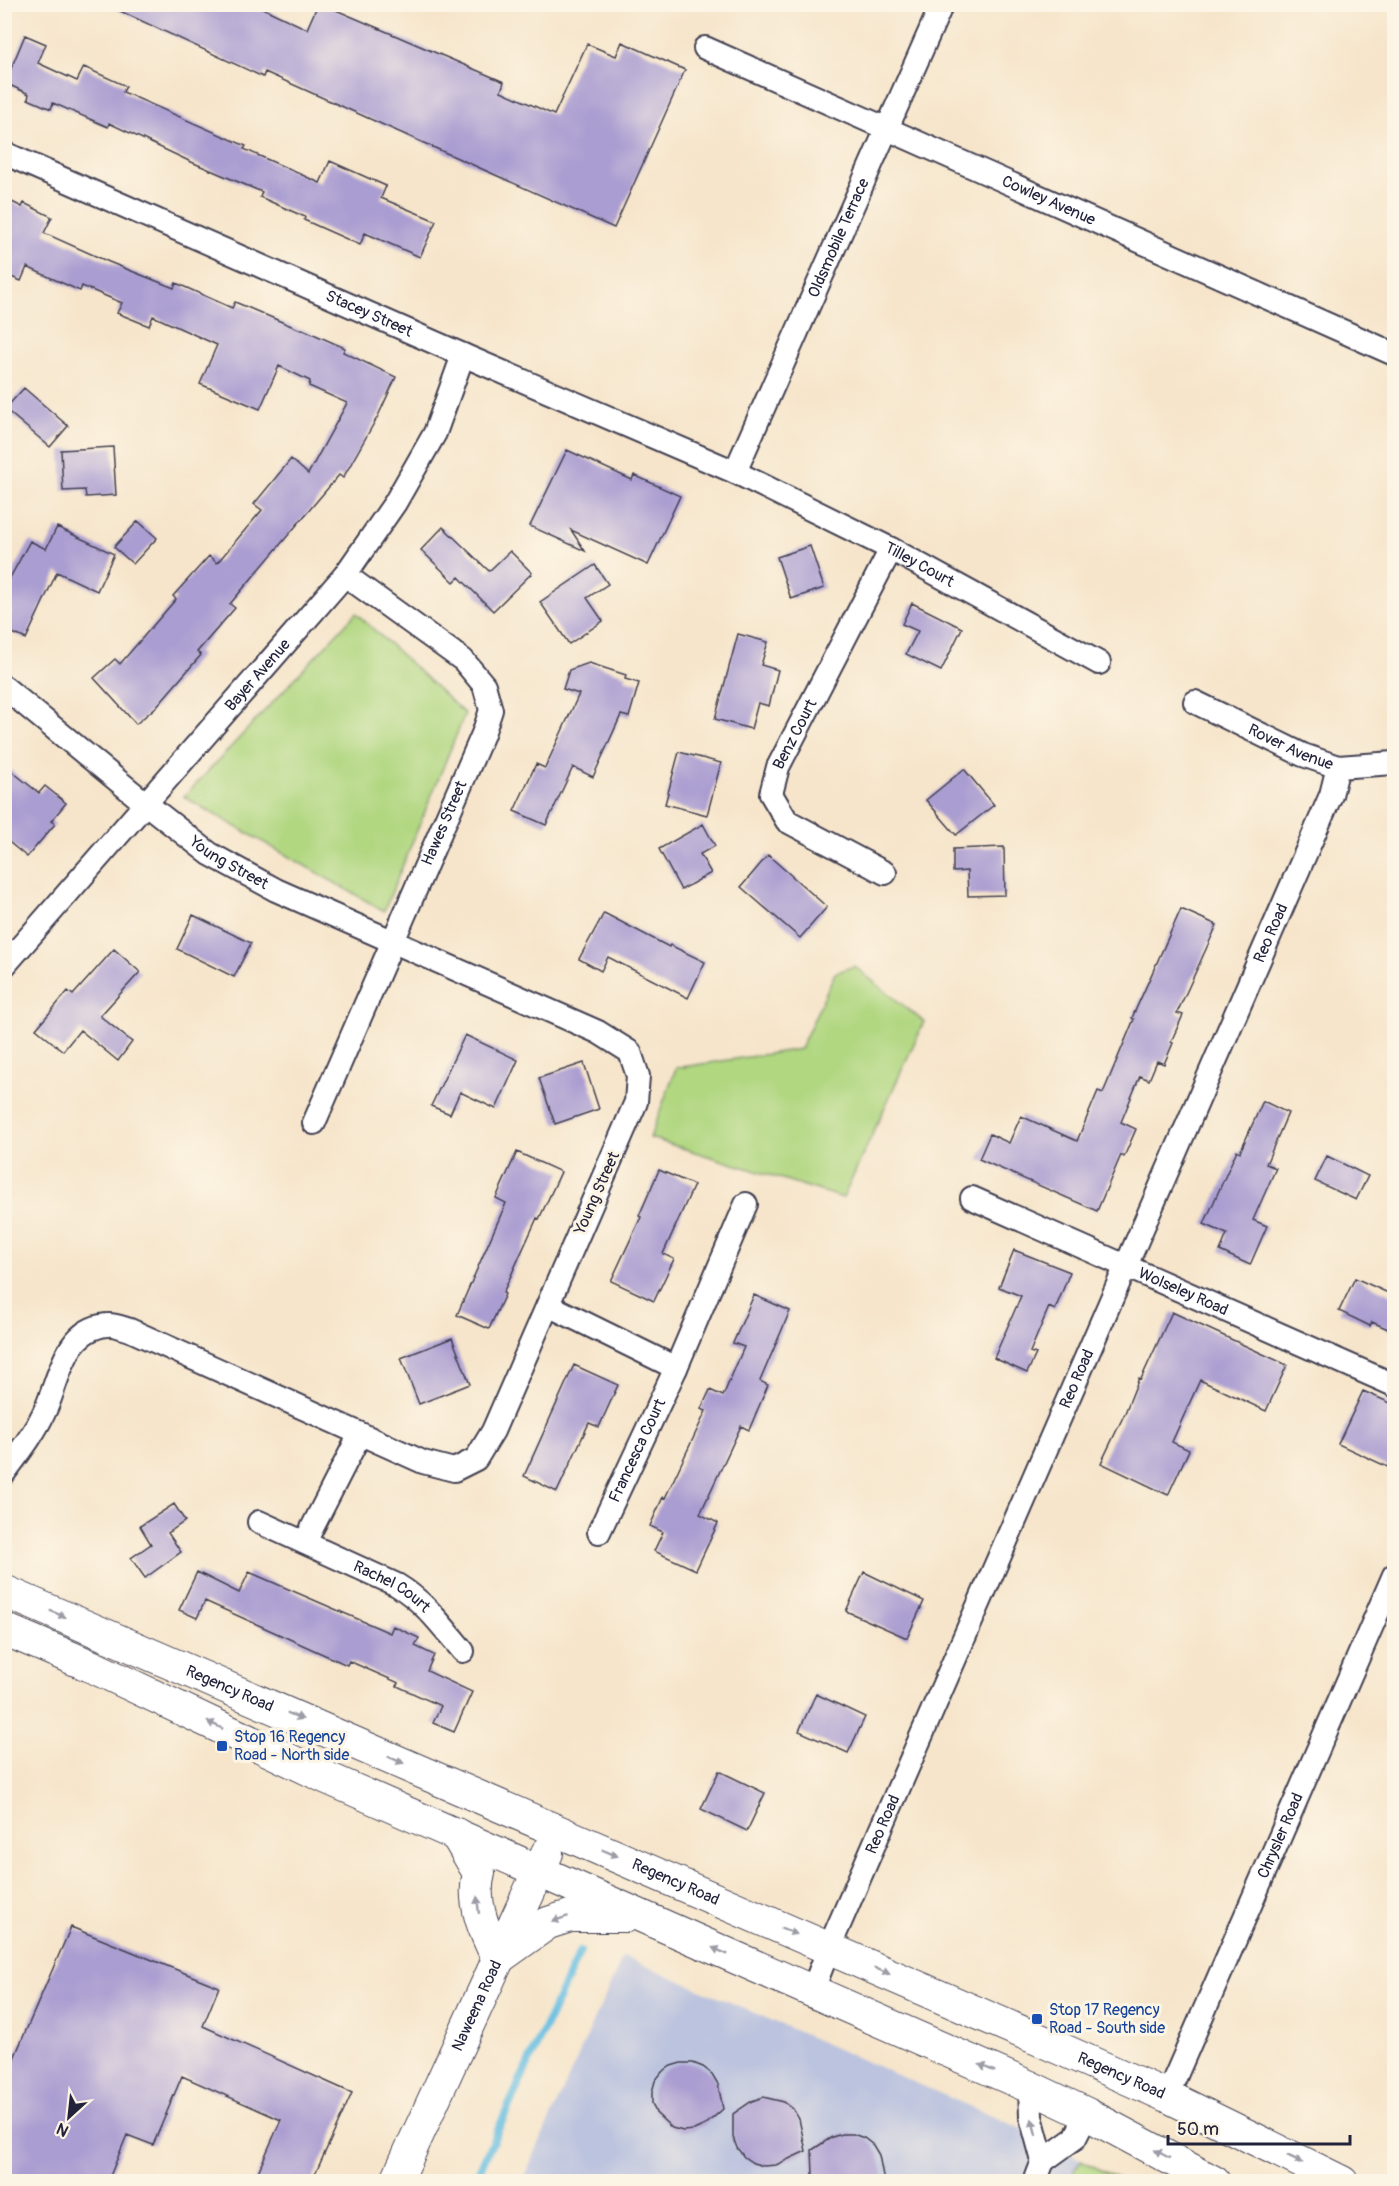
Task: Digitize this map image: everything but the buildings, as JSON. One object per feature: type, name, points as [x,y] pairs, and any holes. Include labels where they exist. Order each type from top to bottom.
[{"type":"main road","name":"Regency Road","points":[[4,1591],[1063,2050],[1167,2096],[1342,2181]]},
{"type":"main road","points":[[4,1629],[93,1667],[325,1777],[1029,2087],[1087,2114],[1214,2181]]},
{"type":"main road","points":[[325,1777],[342,1737]]},
{"type":"main road","name":"Naweena Road","points":[[396,2181],[556,1830]]},
{"type":"main road","points":[[456,1834],[479,1873],[476,1883],[480,1921],[498,1959],[549,1923],[570,1916],[639,1916]]},
{"type":"main road","points":[[1063,2050],[1087,2114]]},
{"type":"street","name":"Oldsmobile Terrace","points":[[735,472],[942,4]]},
{"type":"street","name":"Cowley Avenue","points":[[705,48],[1395,354]]},
{"type":"street","name":"Stacey Street","points":[[4,153],[735,472]]},
{"type":"street","name":"Bayer Avenue","points":[[4,966],[345,575],[395,503],[435,434],[463,355]]},
{"type":"street","name":"Tilley Court","points":[[735,472],[891,549],[1099,663]]},
{"type":"street","name":"Benz Court","points":[[885,873],[787,821],[771,794],[778,767],[891,549]]},
{"type":"street","name":"Hawes Street","points":[[314,1123],[483,734],[491,710],[484,685],[463,660],[345,575]]},
{"type":"street","name":"Young Street","points":[[4,687],[210,854],[276,890],[598,1032],[630,1052],[638,1076],[636,1102],[493,1431],[477,1459],[454,1470],[423,1462],[130,1330],[109,1324],[86,1330],[66,1354],[47,1407],[24,1446],[4,1473]]},
{"type":"street","name":"Rover Avenue","points":[[1195,702],[1303,755],[1338,767],[1395,763]]},
{"type":"street","name":"Reo Road","points":[[812,1992],[829,1948],[1326,806],[1338,767]]},
{"type":"street","name":"Wolseley Road","points":[[972,1198],[1395,1385]]},
{"type":"street","name":"Francesca Court","points":[[598,1532],[676,1368],[746,1203]]},
{"type":"street","points":[[548,1305],[676,1368]]},
{"type":"street","points":[[305,1542],[360,1434]]},
{"type":"street","name":"Rachel Court","points":[[259,1522],[397,1585],[414,1596],[431,1612],[463,1652]]},
{"type":"street","name":"Chrysler Road","points":[[1167,2096],[1395,1575]]},
{"type":"street","points":[[1029,2087],[1039,2171]]},
{"type":"street","points":[[1039,2171],[1075,2138],[1087,2114]]},
{"type":"shaded area","points":[[623,1956],[1015,2126],[1123,2181],[522,2182]]},
{"type":"green space","points":[[356,613],[465,714],[384,911],[184,797]]},
{"type":"green space","points":[[854,966],[924,1022],[843,1198],[650,1138],[676,1068],[800,1049],[835,973]]},
{"type":"green space","points":[[1081,2160],[1123,2181],[1069,2181]]},
{"type":"waterway","points":[[474,2182],[580,1951]]},
{"type":"place","name":"Stop 16 Regency Road - North side","points":[[222,1746]]},
{"type":"place","name":"Stop 17 Regency Road - South side","points":[[1037,2019]]}]
